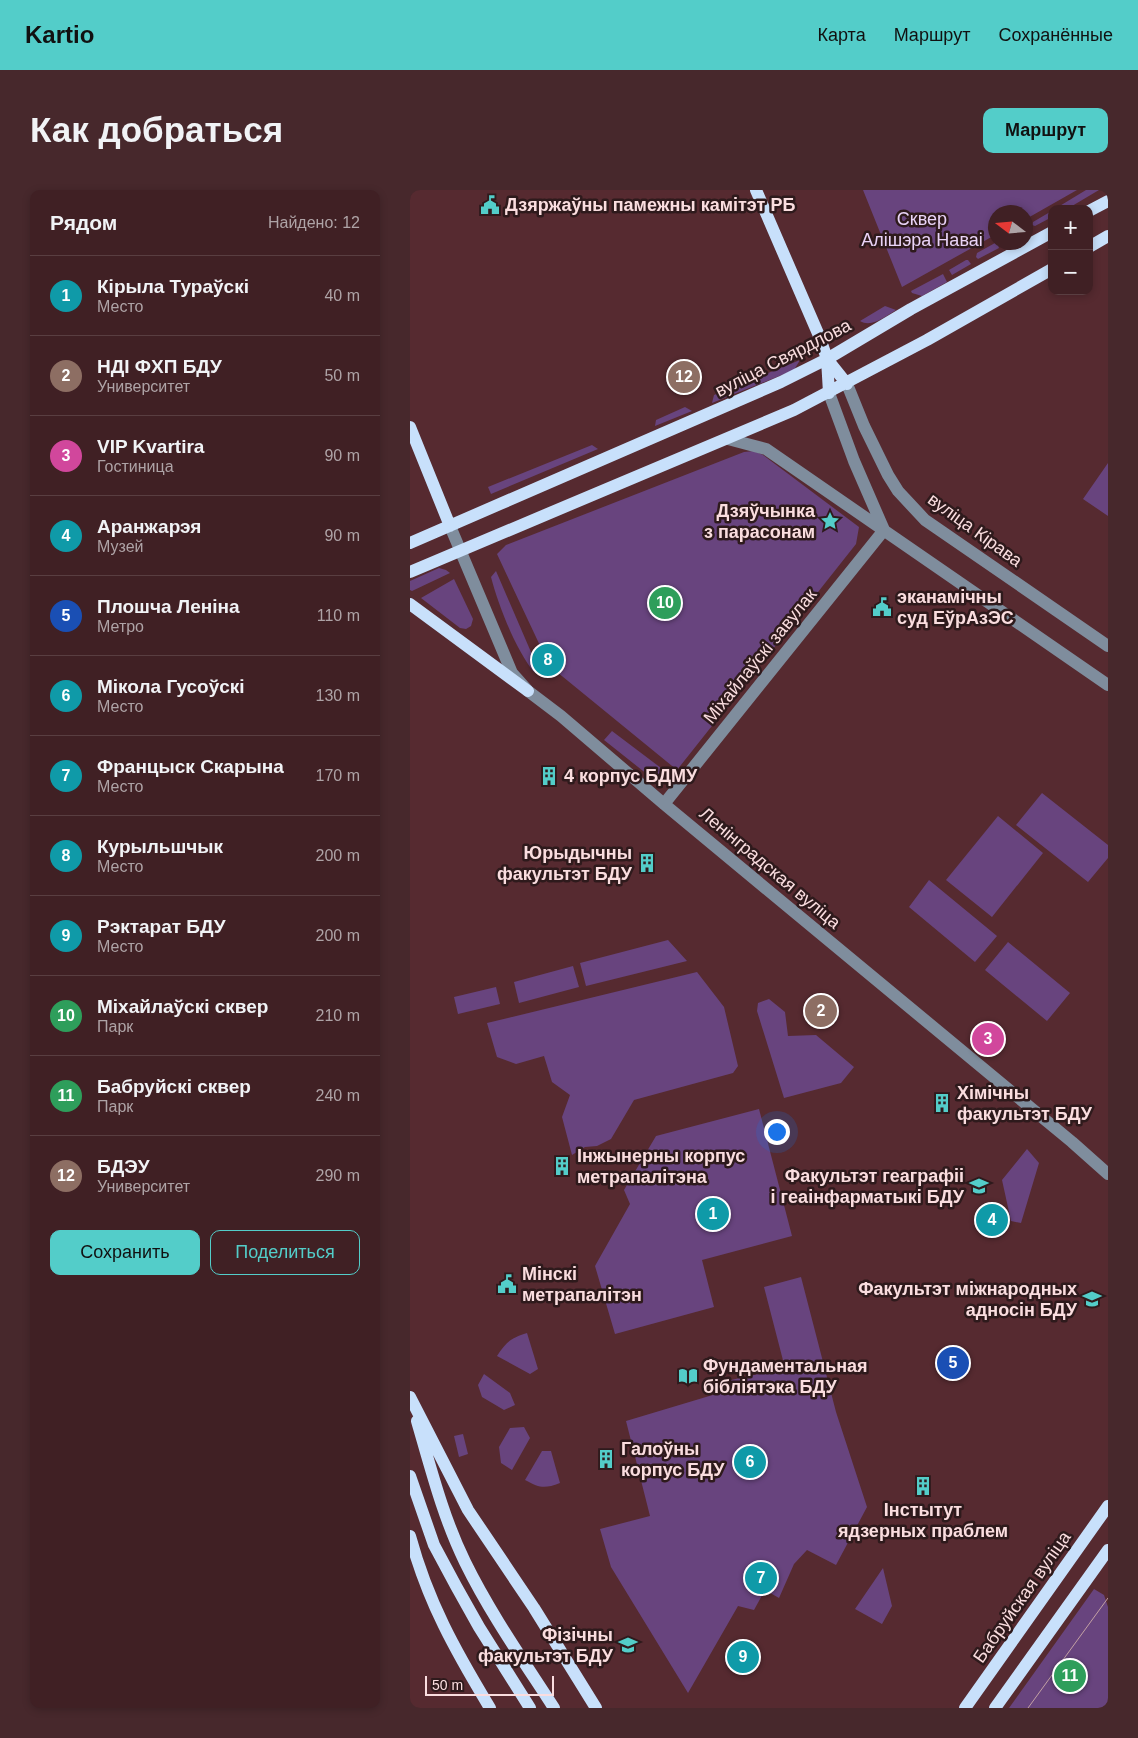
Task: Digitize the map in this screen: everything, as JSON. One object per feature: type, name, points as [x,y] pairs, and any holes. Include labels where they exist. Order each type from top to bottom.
[{"type":"main road","name":"вуліца Кірава","points":[[756,190],[814,322],[827,358],[829,393]]},
{"type":"main road","points":[[1093,209],[1108,201]]},
{"type":"main road","name":"вуліца Свярдлова","points":[[410,543],[719,410],[827,358],[911,309],[1048,234]]},
{"type":"main road","points":[[1093,245],[1108,236]]},
{"type":"main road","points":[[410,572],[794,410],[847,384],[1048,271]]},
{"type":"main road","name":"вуліца Кірава","points":[[827,358],[847,384]]},
{"type":"main road","points":[[410,426],[450,526]]},
{"type":"main road","points":[[410,604],[528,691]]},
{"type":"main road","points":[[410,1398],[448,1524],[464,1562],[489,1608],[554,1708]]},
{"type":"main road","points":[[410,1398],[468,1510],[534,1608],[596,1708]]},
{"type":"main road","points":[[410,1476],[434,1545],[479,1627],[530,1708]]},
{"type":"main road","name":"Бабруйская вуліца","points":[[965,1708],[1108,1506]]},
{"type":"main road","points":[[410,1536],[418,1567],[438,1615],[455,1650],[490,1708]]},
{"type":"main road","points":[[995,1708],[1108,1550]]},
{"type":"street","name":"вуліца Кірава","points":[[847,384],[864,426],[888,475],[898,491],[925,520],[1108,646]]},
{"type":"street","name":"вуліца Кірава","points":[[829,393],[854,462],[884,530]]},
{"type":"street","points":[[728,439],[766,449],[916,550],[1108,685]]},
{"type":"street","name":"Ленінградская вуліца","points":[[450,526],[512,673],[528,691],[561,716],[1108,1174]]},
{"type":"street","name":"Міхайлаўскі завулак","points":[[664,804],[884,530]]},
{"type":"green space","name":"Сквер Алішэра Наваі","points":[[863,190],[1077,190],[1033,215],[1033,205],[988,205],[988,239],[902,287]]},
{"type":"green space","points":[[1086,190],[1099,190],[1074,205],[1061,205]]},
{"type":"green space","points":[[1048,213],[1048,219],[1035,226],[1033,222]]},
{"type":"green space","points":[[988,247],[988,250],[995,250],[978,259],[976,257],[977,253]]},
{"type":"green space","points":[[966,260],[971,264],[952,275],[949,270]]},
{"type":"green space","points":[[943,274],[947,282],[922,296],[912,293],[911,291]]},
{"type":"green space","points":[[885,306],[896,310],[874,322],[865,323],[860,321]]},
{"type":"green space","points":[[800,360],[794,370],[712,403],[714,395]]},
{"type":"green space","points":[[685,407],[692,411],[655,426],[656,420]]},
{"type":"green space","points":[[592,445],[598,449],[491,494],[488,487]]},
{"type":"green space","points":[[754,451],[763,455],[859,527],[856,544],[677,770],[557,672],[552,657],[543,652],[497,554],[506,545],[744,452]]},
{"type":"green space","points":[[1108,463],[1108,516],[1083,499]]},
{"type":"green space","points":[[439,568],[450,573],[412,591],[410,590],[410,581]]},
{"type":"green space","points":[[496,571],[537,666],[534,672],[514,640],[498,601],[491,577]]},
{"type":"green space","points":[[454,579],[473,619],[471,626],[466,629],[460,628],[421,598]]},
{"type":"green space","points":[[612,731],[661,768],[666,781],[662,786],[604,740]]},
{"type":"green space","points":[[1042,793],[1108,845],[1108,858],[1088,882],[1016,825]]},
{"type":"green space","points":[[998,816],[1043,853],[992,917],[946,880]]},
{"type":"green space","points":[[929,880],[997,936],[975,962],[909,907]]},
{"type":"green space","points":[[668,940],[687,961],[586,986],[580,963]]},
{"type":"green space","points":[[1008,942],[1070,993],[1047,1021],[985,970]]},
{"type":"green space","points":[[573,966],[579,987],[519,1003],[514,982]]},
{"type":"green space","points":[[697,972],[724,1007],[738,1066],[733,1073],[634,1100],[611,1139],[597,1146],[585,1147],[572,1155],[562,1117],[570,1095],[552,1082],[544,1056],[516,1064],[497,1057],[487,1023]]},
{"type":"green space","points":[[496,987],[500,1004],[458,1014],[454,997]]},
{"type":"green space","points":[[769,999],[785,1012],[788,1036],[816,1035],[854,1067],[841,1083],[784,1098],[757,1011],[758,1003]]},
{"type":"green space","points":[[759,1109],[792,1236],[702,1260],[714,1307],[615,1334],[595,1266],[630,1204],[624,1190],[656,1136]]},
{"type":"green space","points":[[1027,1149],[1039,1163],[1021,1223],[1011,1221],[1002,1180]]},
{"type":"green space","points":[[801,1277],[836,1412],[867,1507],[836,1565],[807,1550],[794,1564],[779,1598],[765,1590],[754,1610],[738,1606],[688,1693],[611,1567],[600,1529],[650,1516],[626,1421],[726,1391],[731,1380],[785,1368],[764,1287]]},
{"type":"green space","points":[[527,1333],[538,1369],[530,1374],[497,1356],[509,1341]]},
{"type":"green space","points":[[484,1374],[510,1393],[515,1405],[504,1410],[482,1397],[478,1385]]},
{"type":"green space","points":[[524,1427],[530,1438],[512,1470],[501,1463],[499,1447],[510,1428]]},
{"type":"green space","points":[[463,1434],[468,1454],[459,1457],[454,1436]]},
{"type":"green space","points":[[542,1451],[551,1451],[560,1483],[542,1487],[525,1480]]},
{"type":"green space","points":[[883,1568],[892,1606],[882,1624],[855,1609]]},
{"type":"green space","points":[[1094,1589],[1104,1595],[1108,1607],[1108,1708],[1009,1708]]},
{"type":"tram line","points":[[1028,1708],[1108,1598]]},
{"type":"place","name":"Дзяржаўны памежны камітэт РБ","points":[[490,205]]},
{"type":"place","name":"БДЭУ","points":[[684,377]]},
{"type":"place","name":"Дзяўчынка з парасонам","points":[[830,521]]},
{"type":"place","name":"Міхайлаўскі сквер","points":[[665,603]]},
{"type":"place","name":"эканамічны суд ЕўрАзЭС","points":[[882,607]]},
{"type":"place","name":"Курыльшчык","points":[[548,660]]},
{"type":"place","name":"4 корпус БДМУ","points":[[549,776]]},
{"type":"place","name":"Юрыдычны факультэт БДУ","points":[[647,863]]},
{"type":"place","name":"НДІ ФХП БДУ","points":[[821,1011]]},
{"type":"place","name":"VIP Kvartira","points":[[988,1039]]},
{"type":"place","name":"Хімічны факультэт БДУ","points":[[942,1103]]},
{"type":"place","name":"Інжынерны корпус метрапалітэна","points":[[562,1166]]},
{"type":"place","name":"Факультэт геаграфіі і геаінфарматыкі БДУ","points":[[979,1186]]},
{"type":"place","name":"Кірыла Тураўскі","points":[[713,1214]]},
{"type":"place","name":"Аранжарэя","points":[[992,1220]]},
{"type":"place","name":"Мінскі метрапалітэн","points":[[507,1284]]},
{"type":"place","name":"Факультэт міжнародных адносін БДУ","points":[[1092,1299]]},
{"type":"place","name":"Плошча Леніна","points":[[953,1363]]},
{"type":"place","name":"Фундаментальная бібліятэка БДУ","points":[[688,1376]]},
{"type":"place","name":"Галоўны корпус БДУ","points":[[606,1459]]},
{"type":"place","name":"Мікола Гусоўскі","points":[[750,1462]]},
{"type":"place","name":"Інстытут ядзерных праблем","points":[[923,1486]]},
{"type":"place","name":"Францыск Скарына","points":[[761,1578]]},
{"type":"place","name":"Фізічны факультэт БДУ","points":[[628,1645]]},
{"type":"place","name":"Рэктарат БДУ","points":[[743,1657]]},
{"type":"place","name":"Бабруйскі сквер","points":[[1070,1676]]}]
